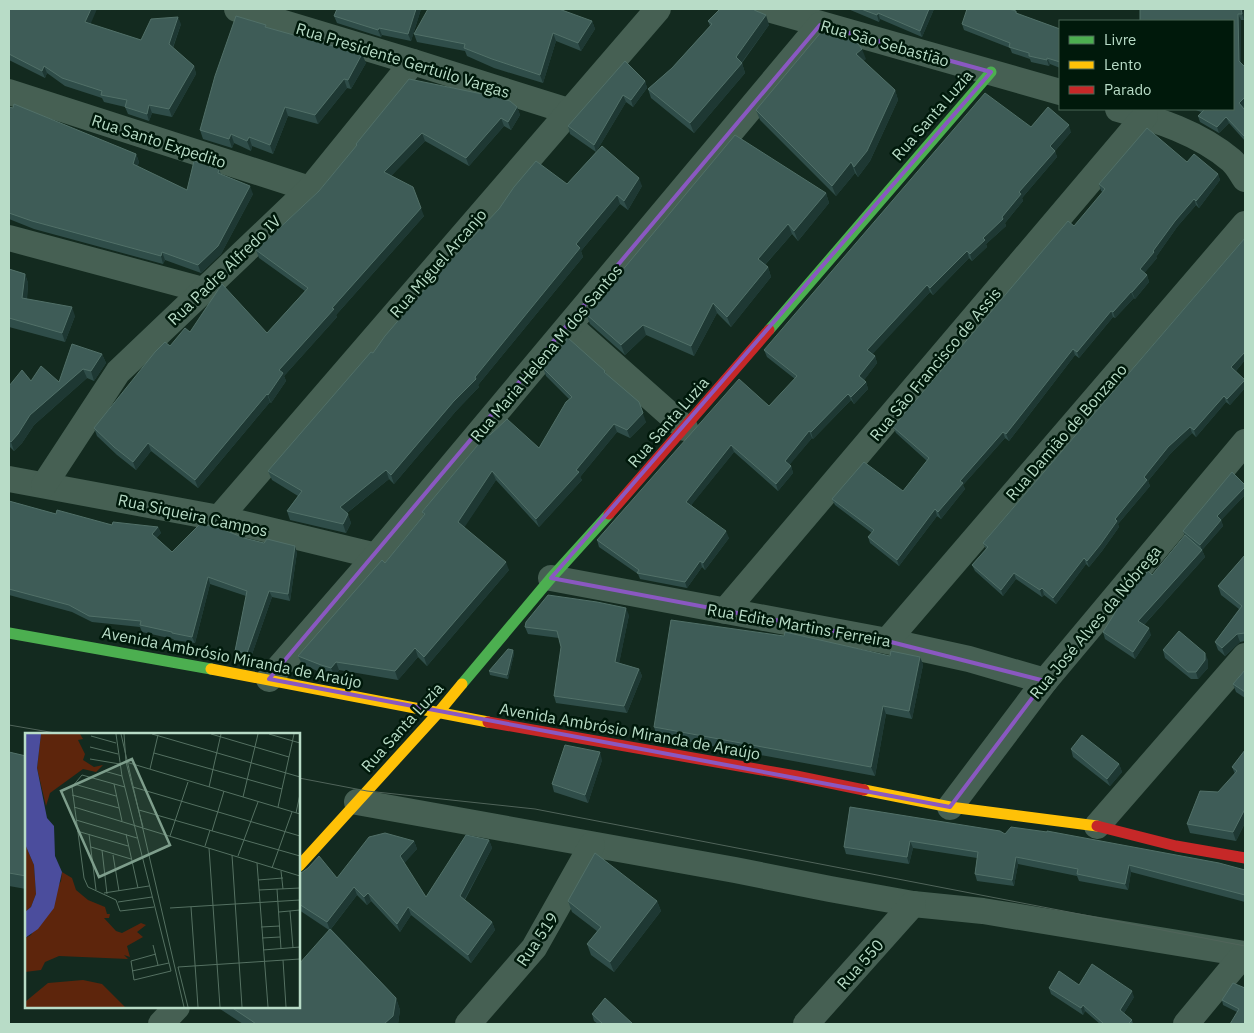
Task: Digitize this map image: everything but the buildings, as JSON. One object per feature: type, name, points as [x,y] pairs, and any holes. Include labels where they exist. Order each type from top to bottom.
[{"type":"street","name":"Rua Presidente Gertuilo Vargas","points":[[237,9],[568,111]]},
{"type":"street","name":"Rua Miguel Arcanjo","points":[[219,518],[568,111],[658,9]]},
{"type":"street","name":"Rua São Sebastião","points":[[768,9],[1059,92]]},
{"type":"street","name":"Rua Maria Helena M dos Santos","points":[[269,679],[376,556],[570,326],[820,25]]},
{"type":"street","name":"Rua Padre Alfredo IV","points":[[44,485],[118,372],[310,189],[413,62]]},
{"type":"street","name":"Rua Santa Luzia","points":[[300,865],[438,713],[551,578],[685,428],[991,72]]},
{"type":"street","name":"Rua Santo Expedito","points":[[9,92],[310,189]]},
{"type":"street","points":[[1122,110],[1145,116],[1200,138],[1232,161],[1245,179]]},
{"type":"street","name":"Rua São Francisco de Assis","points":[[725,611],[1145,116]]},
{"type":"street","name":"Rua Damião de Bonzano","points":[[887,640],[1245,224]]},
{"type":"street","points":[[9,238],[203,290]]},
{"type":"street","points":[[570,326],[685,428]]},
{"type":"street","name":"Rua José Alves da Nóbrega","points":[[950,807],[1046,681],[1245,442]]},
{"type":"street","name":"Rua Siqueira Campos","points":[[9,479],[219,518],[376,556]]},
{"type":"street","name":"Rua Edite Martins Ferreira","points":[[551,578],[887,640],[968,659],[1046,681]]},
{"type":"street","name":"Avenida Ambrósio Miranda de Araújo","points":[[9,633],[269,679],[438,713],[796,776],[950,807],[1097,826],[1176,846],[1245,858]]},
{"type":"street","points":[[1097,826],[1245,656]]},
{"type":"street","points":[[362,796],[592,845],[913,904],[983,911],[1244,954]]},
{"type":"street","name":"Rua 519","points":[[468,1024],[534,948],[592,845]]},
{"type":"street","name":"Rua 550","points":[[806,1024],[913,904]]},
{"type":"street","points":[[1186,1024],[1244,954]]},
{"type":"street","points":[[161,1024],[176,1008]]},
{"type":"highlighted area","points":[[820,25],[991,72],[551,578],[887,641],[1045,681],[950,807],[269,679]]},
{"type":"tram line","points":[[9,725],[55,733]]},
{"type":"tram line","points":[[300,778],[367,791],[535,809],[1245,946]]},
{"type":"traffic: fast","points":[[769,330],[991,72]]},
{"type":"traffic: fast","points":[[462,684],[551,578],[609,514]]},
{"type":"traffic: fast","points":[[9,633],[211,669]]},
{"type":"traffic: slow","points":[[211,669],[488,722]]},
{"type":"traffic: slow","points":[[300,865],[462,684]]},
{"type":"traffic: slow","points":[[864,790],[950,807],[1097,826]]},
{"type":"traffic: jam","points":[[609,514],[769,330]]},
{"type":"traffic: jam","points":[[488,722],[796,776],[864,790]]},
{"type":"traffic: jam","points":[[1097,826],[1176,846],[1245,858]]}]
